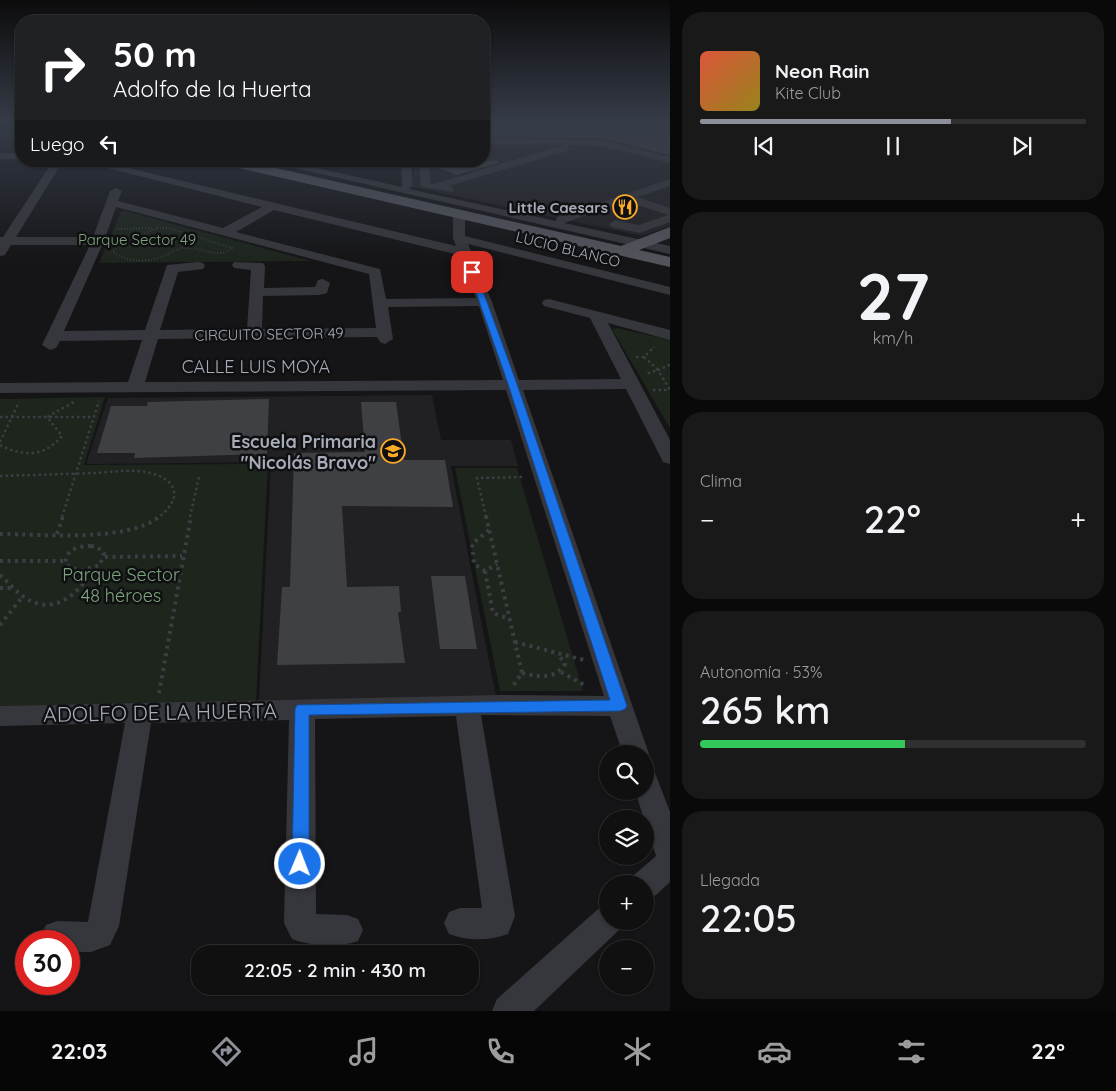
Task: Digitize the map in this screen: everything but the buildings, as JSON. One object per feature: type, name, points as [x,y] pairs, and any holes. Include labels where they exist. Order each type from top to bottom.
[{"type":"main road","points":[[253,167],[459,214],[654,247]]},
{"type":"main road","points":[[319,167],[407,186],[446,191],[566,217],[654,247],[670,262]]},
{"type":"street","points":[[23,194],[42,167]]},
{"type":"street","points":[[2,245],[54,167]]},
{"type":"street","points":[[111,167],[463,249],[530,256]]},
{"type":"street","points":[[269,167],[654,247]]},
{"type":"street","points":[[297,167],[654,247]]},
{"type":"street","points":[[406,167],[407,186]]},
{"type":"street","points":[[427,167],[425,185],[446,191],[502,167]]},
{"type":"street","points":[[566,217],[670,182]]},
{"type":"street","points":[[647,190],[670,197]]},
{"type":"street","name":"CIRCUITO SECTOR 49","points":[[114,197],[224,233],[375,272],[385,336],[153,335],[52,341],[100,235],[114,197]]},
{"type":"street","points":[[624,197],[670,212]]},
{"type":"street","points":[[224,233],[273,206]]},
{"type":"street","points":[[459,214],[463,249],[513,384],[633,745]]},
{"type":"street","points":[[566,217],[640,229],[670,218]]},
{"type":"street","points":[[2,245],[100,235]]},
{"type":"street","name":"LUCIO BLANCO","points":[[463,249],[530,256],[670,291]]},
{"type":"street","points":[[239,265],[258,265],[254,334]]},
{"type":"street","points":[[135,387],[153,335],[172,268],[198,266]]},
{"type":"street","points":[[257,292],[319,291],[322,290],[322,283]]},
{"type":"street","points":[[381,302],[484,302]]},
{"type":"street","points":[[550,302],[670,335]]},
{"type":"street","points":[[596,315],[670,458]]},
{"type":"street","name":"CALLE LUIS MOYA","points":[[0,388],[101,393],[135,387],[630,382]]},
{"type":"street","name":"ADOLFO DE LA HUERTA","points":[[0,716],[500,705],[620,706]]},
{"type":"street","points":[[460,923],[497,923],[499,916],[467,706]]},
{"type":"street","points":[[302,709],[300,923],[303,928],[346,930]]},
{"type":"street","points":[[80,937],[91,937],[99,934],[103,926],[148,713]]},
{"type":"street","points":[[652,800],[670,854]]},
{"type":"street","points":[[654,877],[670,862]]},
{"type":"street","points":[[509,1011],[599,928]]},
{"type":"path","points":[[100,235],[156,228],[169,228],[232,248],[221,253],[186,247],[144,260],[123,258],[114,252],[117,246],[156,228]]},
{"type":"path","points":[[618,358],[644,357],[656,345]]},
{"type":"path","points":[[644,357],[658,370],[670,390]]},
{"type":"path","points":[[630,382],[670,366]]},
{"type":"path","points":[[25,388],[0,444],[12,452],[25,455],[50,449],[62,436],[47,417]]},
{"type":"path","points":[[92,400],[101,393]]},
{"type":"path","points":[[57,534],[101,393]]},
{"type":"path","points":[[47,417],[78,400]]},
{"type":"path","points":[[0,417],[94,417]]},
{"type":"path","points":[[0,476],[139,471],[164,477],[173,486],[176,496],[164,514],[138,528],[120,533],[0,534]]},
{"type":"path","points":[[500,705],[522,673],[477,478],[543,476]]},
{"type":"path","points":[[148,713],[199,477]]},
{"type":"path","points":[[489,530],[472,544],[474,564],[485,571],[494,613],[510,619]]},
{"type":"path","points":[[64,561],[68,553],[84,546],[97,547],[104,553],[105,557]]},
{"type":"path","points":[[105,557],[182,556]]},
{"type":"path","points":[[64,561],[68,568],[74,570],[94,568],[100,565],[105,557]]},
{"type":"path","points":[[0,561],[64,561]]},
{"type":"path","points":[[485,571],[497,564]]},
{"type":"path","points":[[0,576],[24,596],[39,604],[53,605],[79,592],[94,568]]},
{"type":"path","points":[[0,588],[15,588]]},
{"type":"path","points":[[0,625],[24,596]]},
{"type":"path","points":[[515,642],[539,645],[558,654],[606,665]]},
{"type":"path","points":[[522,673],[550,677],[561,672],[565,664],[558,654]]},
{"type":"shaded area","points":[[414,167],[670,167],[670,226],[642,236],[413,187]]},
{"type":"shaded area","points":[[432,395],[441,440],[511,440],[518,466],[451,466],[496,697],[259,700],[271,462],[86,464],[108,398]]},
{"type":"green space","name":"Parque Sector 49","points":[[125,211],[311,261],[99,263],[121,212]]},
{"type":"green space","points":[[617,328],[670,340],[670,428],[612,329]]},
{"type":"green space","name":"Parque Sector 48 héroes","points":[[105,397],[84,465],[268,464],[256,700],[0,706],[0,399]]},
{"type":"green space","points":[[455,468],[517,468],[583,691],[500,691]]},
{"type":"place","name":"Little Caesars","points":[[625,207]]},
{"type":"place","name":"Escuela Primaria \"Nicolás Bravo\"","points":[[393,451]]},
{"type":"route","points":[[300,864],[302,709],[500,705],[620,706],[513,384],[472,272]]}]
